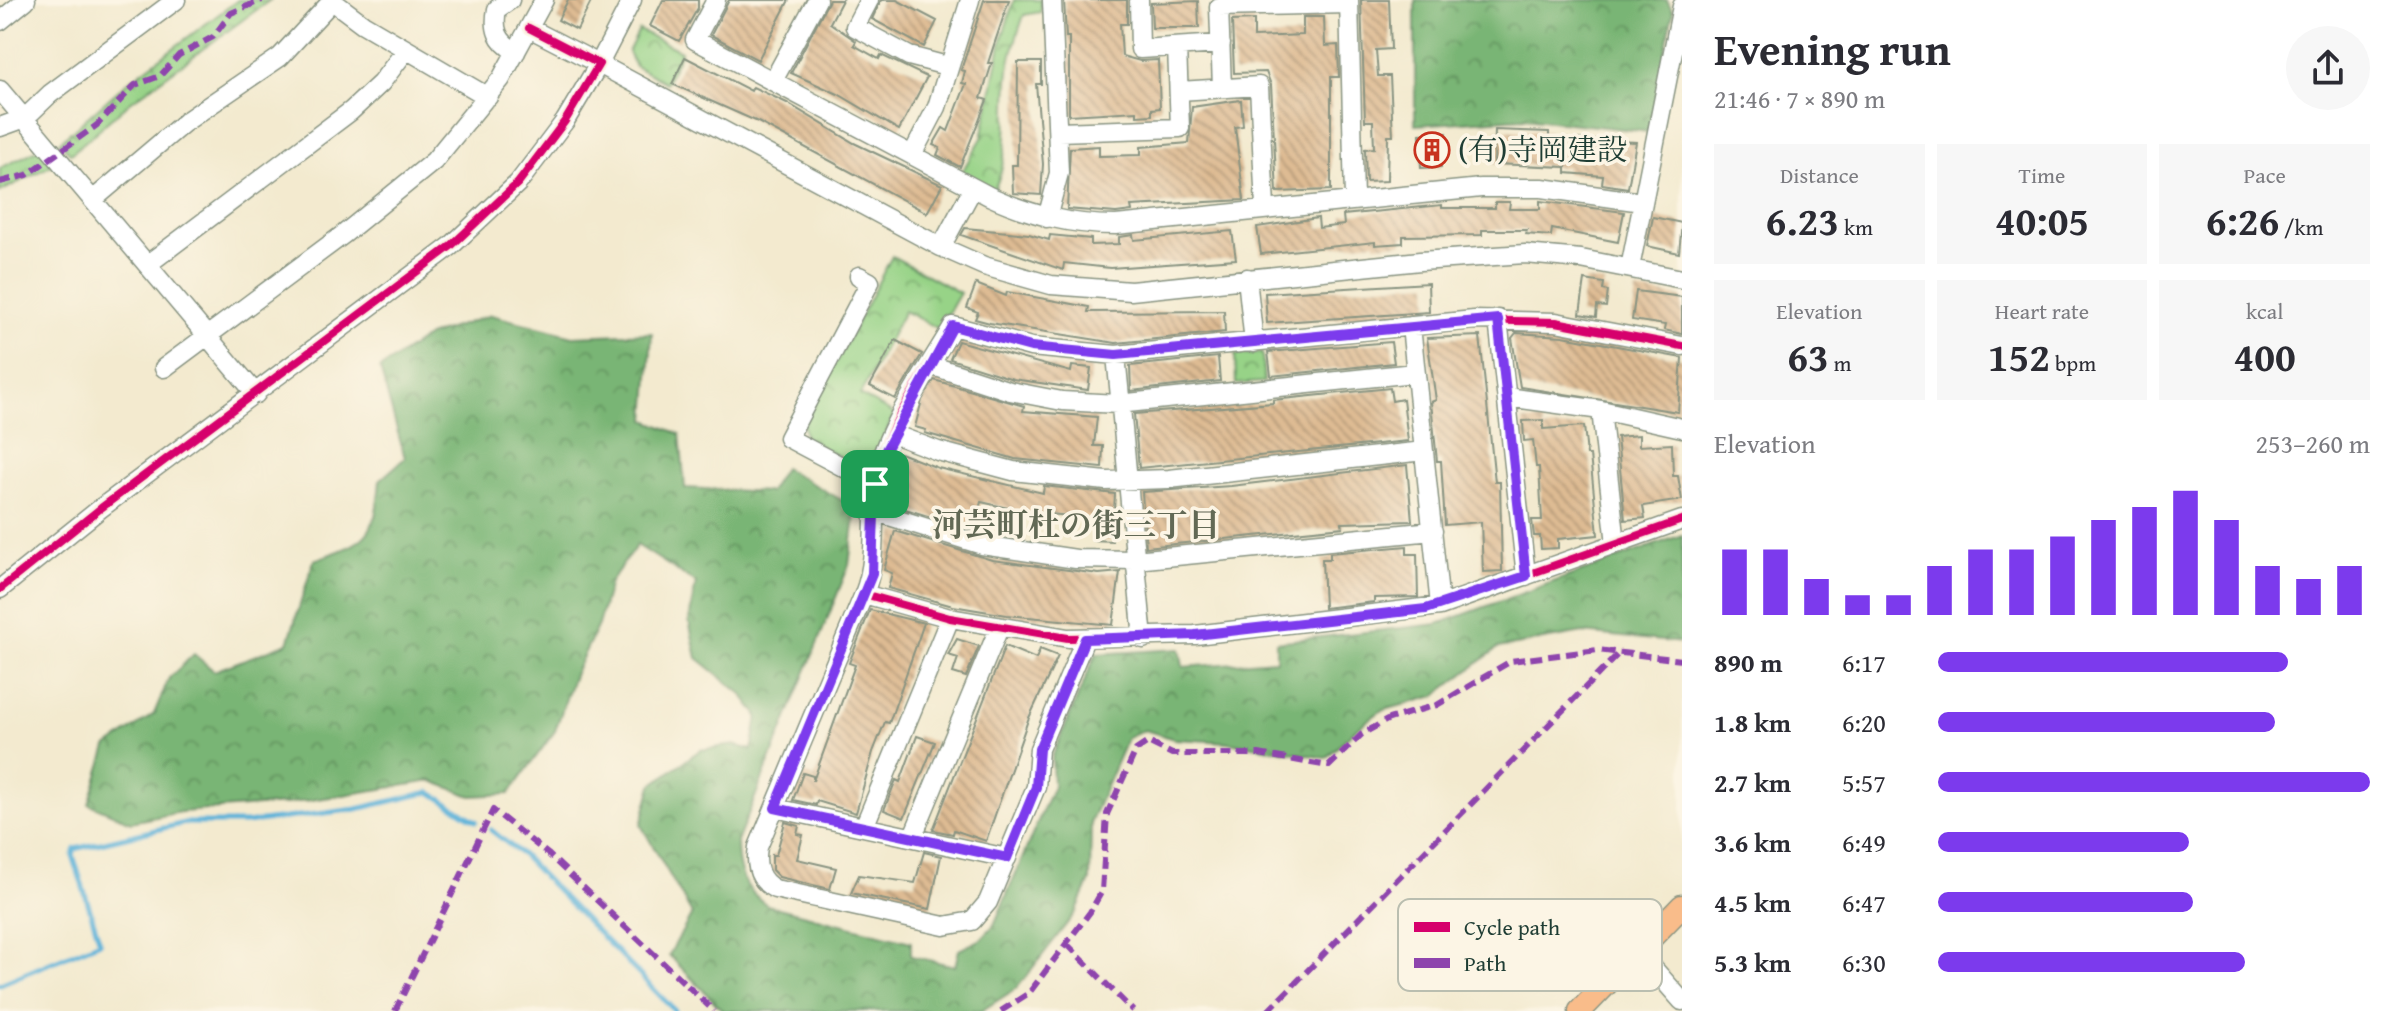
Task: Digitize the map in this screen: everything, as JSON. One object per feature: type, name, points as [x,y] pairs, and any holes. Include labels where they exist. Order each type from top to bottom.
[{"type":"main road","points":[[1662,926],[1682,906]]},
{"type":"main road","points":[[1580,1011],[1599,991]]},
{"type":"street","points":[[0,21],[26,0]]},
{"type":"street","points":[[0,127],[25,118],[50,94],[176,0]]},
{"type":"street","points":[[94,199],[185,122],[280,57],[331,0],[406,50],[488,97]]},
{"type":"street","points":[[0,589],[101,508],[410,278],[489,212],[545,149],[599,64],[632,0]]},
{"type":"street","points":[[716,0],[695,40],[973,188],[1047,218],[1085,225],[1116,225],[1354,199],[1510,188],[1572,191],[1642,202]]},
{"type":"street","points":[[773,81],[817,0]]},
{"type":"street","points":[[869,0],[855,27],[909,56],[947,66]]},
{"type":"street","points":[[912,155],[937,107],[947,66],[970,0]]},
{"type":"street","points":[[1047,218],[1059,173],[1052,0]]},
{"type":"street","points":[[1139,0],[1140,49],[1221,44]]},
{"type":"street","points":[[164,368],[344,234],[434,161],[488,97],[516,52],[541,1]]},
{"type":"street","points":[[1222,88],[1219,7],[1349,2],[1354,199]]},
{"type":"street","points":[[497,3],[495,22],[499,38],[516,52]]},
{"type":"street","points":[[1630,268],[1682,6]]},
{"type":"street","points":[[529,28],[941,247],[1023,278],[1102,291],[1513,255],[1551,255],[1682,279]]},
{"type":"street","points":[[1058,132],[1180,128],[1177,47]]},
{"type":"street","points":[[148,264],[351,111],[381,83],[406,50]]},
{"type":"street","points":[[1179,91],[1259,86],[1265,208]]},
{"type":"street","points":[[0,90],[256,394]]},
{"type":"street","points":[[941,247],[973,188]]},
{"type":"street","points":[[859,276],[870,282],[788,438],[875,484]]},
{"type":"street","points":[[1247,278],[1254,343]]},
{"type":"street","points":[[1498,319],[1526,576]]},
{"type":"street","points":[[1085,639],[1039,749],[1036,787],[980,914],[951,927],[768,886],[757,867],[758,847],[872,574],[875,484],[893,434],[953,326],[1031,347],[1116,355],[1498,319],[1556,322],[1682,346]]},
{"type":"street","points":[[1411,326],[1440,606]]},
{"type":"street","points":[[1116,355],[1118,404],[1143,639]]},
{"type":"street","points":[[930,365],[1010,391],[1062,401],[1118,404],[1414,373]]},
{"type":"street","points":[[1507,397],[1601,410],[1682,428]]},
{"type":"street","points":[[1601,410],[1616,544]]},
{"type":"street","points":[[893,434],[938,451],[1013,471],[1126,481],[1424,451]]},
{"type":"street","points":[[876,512],[932,532],[1011,551],[1135,560],[1433,531]]},
{"type":"street","points":[[864,594],[999,628],[1085,639],[1143,639],[1282,627],[1440,606],[1682,520]]},
{"type":"street","points":[[864,827],[950,618]]},
{"type":"street","points":[[913,836],[999,628]]},
{"type":"street","points":[[775,808],[1007,858]]},
{"type":"street","points":[[1662,978],[1682,1001]]},
{"type":"green space","points":[[238,0],[270,0],[129,103],[71,154],[59,142],[129,81]]},
{"type":"green space","points":[[1014,0],[1041,0],[1041,12],[1024,15],[1013,49],[1003,161],[994,190],[961,173],[982,138],[1002,39]]},
{"type":"green space","points":[[1415,0],[1667,0],[1673,12],[1649,132],[1524,118],[1415,125]]},
{"type":"green space","points":[[639,30],[681,51],[666,83],[635,66],[628,52]]},
{"type":"green space","points":[[43,147],[56,163],[0,192],[0,168]]},
{"type":"green space","points":[[892,256],[960,293],[939,329],[904,311],[860,395],[894,414],[872,466],[861,468],[805,438],[803,425]]},
{"type":"green space","points":[[491,315],[573,336],[652,333],[646,420],[680,434],[685,488],[769,492],[784,468],[856,508],[849,565],[737,842],[738,861],[747,885],[767,905],[911,942],[911,956],[955,966],[959,950],[980,940],[994,925],[1053,786],[1052,757],[1096,654],[1180,649],[1183,667],[1276,660],[1276,642],[1438,624],[1682,535],[1682,643],[1583,633],[1498,648],[1435,696],[1381,711],[1357,728],[1326,758],[1228,742],[1174,739],[1145,730],[1127,738],[1091,821],[1090,881],[1076,912],[1017,988],[981,1011],[723,1011],[669,955],[692,914],[641,825],[652,785],[700,750],[734,745],[752,750],[758,716],[742,694],[697,658],[689,621],[696,583],[637,545],[610,582],[598,625],[574,675],[555,731],[509,794],[471,796],[432,781],[286,804],[181,812],[131,822],[89,804],[107,747],[154,714],[169,678],[194,654],[214,671],[288,643],[314,560],[347,548],[366,535],[375,515],[380,480],[405,458],[380,369],[428,336]]},
{"type":"green space","points":[[1262,353],[1264,382],[1236,384],[1235,355]]},
{"type":"building","points":[[568,0],[592,0],[577,30],[558,20]]},
{"type":"building","points":[[663,0],[698,0],[698,8],[679,41],[650,26]]},
{"type":"building","points":[[729,0],[789,0],[758,60],[711,35]]},
{"type":"building","points":[[829,0],[842,0],[830,23],[856,41],[854,45],[879,59],[881,55],[927,77],[899,130],[838,94],[791,73]]},
{"type":"building","points":[[881,0],[897,0],[937,21],[924,47],[872,19]]},
{"type":"building","points":[[984,0],[1009,0],[988,63],[992,63],[981,98],[987,100],[960,167],[937,155],[940,148],[933,145],[943,128],[948,131],[966,84],[962,83],[965,71],[961,70]]},
{"type":"building","points":[[1064,0],[1127,0],[1127,24],[1120,24],[1122,56],[1140,61],[1158,60],[1160,108],[1152,109],[1152,115],[1137,116],[1137,111],[1069,115],[1069,37],[1066,37]]},
{"type":"building","points":[[1361,0],[1389,0],[1391,49],[1376,50],[1378,76],[1390,76],[1393,136],[1388,136],[1387,181],[1366,182],[1365,149],[1374,148],[1373,121],[1365,121]]},
{"type":"building","points":[[1198,1],[1199,28],[1152,28],[1151,3]]},
{"type":"building","points":[[1303,17],[1324,17],[1325,46],[1338,45],[1339,77],[1331,77],[1331,190],[1277,192],[1271,85],[1266,72],[1234,73],[1232,21],[1254,20],[1254,37],[1303,35]]},
{"type":"building","points":[[685,57],[751,91],[753,87],[787,103],[854,143],[942,185],[927,213],[758,122],[672,84]]},
{"type":"building","points":[[1018,62],[1041,62],[1041,84],[1036,84],[1043,164],[1041,195],[1013,193],[1012,165],[1017,165]]},
{"type":"building","points":[[1241,100],[1243,126],[1235,127],[1244,200],[1131,206],[1132,211],[1116,213],[1067,209],[1070,148],[1099,146],[1099,156],[1141,155],[1141,147],[1189,143],[1192,107]]},
{"type":"building","points":[[1495,130],[1549,132],[1549,138],[1636,142],[1628,188],[1602,184],[1603,176],[1566,173],[1566,167],[1494,164]]},
{"type":"building","name":"(有)寺岡建設","points":[[1447,133],[1448,150],[1440,150],[1441,167],[1421,168],[1420,134]]},
{"type":"building","points":[[1540,201],[1624,212],[1618,242],[1552,229],[1551,236],[1526,234],[1527,230],[1482,230],[1482,235],[1403,236],[1403,243],[1375,245],[1375,242],[1261,254],[1257,227],[1318,218],[1319,228],[1344,225],[1343,215],[1442,205],[1442,208],[1495,208],[1495,202],[1510,202],[1509,209],[1540,209]]},
{"type":"building","points":[[1653,217],[1682,223],[1679,253],[1647,246]]},
{"type":"building","points":[[965,228],[1029,234],[1049,240],[1050,235],[1091,239],[1091,245],[1119,244],[1119,237],[1133,235],[1134,240],[1232,231],[1236,259],[1110,268],[1064,263],[1063,270],[961,235]]},
{"type":"building","points":[[1585,280],[1604,283],[1603,290],[1608,291],[1606,307],[1597,306],[1596,317],[1580,314]]},
{"type":"building","points":[[1428,283],[1429,312],[1267,323],[1265,293]]},
{"type":"building","points":[[976,284],[1006,296],[1007,292],[1089,307],[1088,312],[1224,311],[1225,332],[1116,343],[990,323],[975,319],[978,312],[967,308]]},
{"type":"building","points":[[1636,291],[1682,297],[1682,334],[1664,330],[1665,325],[1632,320]]},
{"type":"building","points":[[1516,333],[1563,336],[1682,358],[1678,412],[1520,387],[1512,338]]},
{"type":"building","points":[[1480,336],[1495,482],[1500,482],[1502,571],[1483,572],[1481,522],[1445,525],[1441,461],[1437,461],[1431,402],[1436,400],[1427,338]]},
{"type":"building","points":[[895,340],[922,354],[895,399],[870,386]]},
{"type":"building","points":[[958,341],[1071,372],[1072,366],[1091,368],[1088,390],[1013,379],[950,359]]},
{"type":"building","points":[[1391,342],[1394,363],[1271,376],[1268,352]]},
{"type":"building","points":[[1218,357],[1220,381],[1131,391],[1130,366]]},
{"type":"building","points":[[934,380],[1024,406],[1023,411],[1097,417],[1094,446],[1103,446],[1102,468],[1015,459],[925,433],[926,430],[915,427],[922,400]]},
{"type":"building","points":[[1390,388],[1392,401],[1403,399],[1408,441],[1139,468],[1134,414],[1273,403],[1273,400]]},
{"type":"building","points":[[1543,420],[1543,429],[1584,426],[1598,535],[1558,539],[1558,548],[1541,549],[1540,536],[1534,536],[1532,520],[1542,520],[1539,467],[1536,467],[1533,440],[1524,441],[1523,421]]},
{"type":"building","points":[[1639,435],[1639,446],[1672,444],[1673,476],[1678,476],[1682,500],[1643,506],[1645,518],[1625,520],[1617,437]]},
{"type":"building","points":[[900,453],[938,468],[1043,493],[1044,486],[1115,494],[1112,541],[1092,540],[1093,518],[1026,512],[981,502],[973,530],[886,503]]},
{"type":"building","points":[[1407,465],[1412,521],[1342,523],[1343,527],[1146,547],[1142,492],[1231,486]]},
{"type":"building","points":[[895,531],[992,560],[1099,574],[1120,572],[1113,625],[1007,615],[953,606],[888,588],[892,573],[884,570]]},
{"type":"building","points":[[1407,546],[1407,554],[1417,554],[1418,597],[1374,598],[1374,602],[1324,608],[1322,559],[1330,559],[1330,553]]},
{"type":"building","points":[[870,610],[924,623],[889,723],[885,722],[873,752],[856,813],[817,801],[816,805],[793,800],[803,773],[813,776],[813,781],[855,665],[849,663]]},
{"type":"building","points":[[957,639],[979,646],[966,677],[953,673],[958,658],[948,655]]},
{"type":"building","points":[[1005,646],[1036,659],[1040,649],[1058,656],[1028,720],[986,841],[954,830],[953,834],[933,830]]},
{"type":"building","points":[[917,736],[935,742],[904,818],[884,810],[896,780],[900,782]]},
{"type":"building","points":[[785,822],[799,826],[797,834],[803,835],[797,859],[836,868],[830,889],[779,877],[772,870],[772,855],[776,855]]},
{"type":"building","points":[[924,852],[941,856],[930,909],[851,893],[859,875],[915,883]]},
{"type":"waterway","points":[[0,984],[100,942],[73,855],[75,849],[185,823],[246,823],[357,809],[430,792],[476,821]]},
{"type":"waterway","points":[[491,830],[521,854],[675,1011]]},
{"type":"marked path","points":[[0,182],[27,175],[97,125],[135,85],[160,76],[179,55],[213,37],[231,13],[262,0]]},
{"type":"marked path","points":[[1001,1011],[1029,993],[1090,912],[1102,891],[1107,814],[1136,750],[1148,742],[1172,754],[1259,754],[1329,766],[1362,734],[1389,719],[1437,705],[1511,661],[1597,650],[1682,660]]},
{"type":"marked path","points":[[1268,1011],[1621,651]]},
{"type":"marked path","points":[[395,1011],[493,810],[548,854],[714,1011]]},
{"type":"marked path","points":[[1067,944],[1133,1011]]},
{"type":"cycle path","points":[[0,589],[101,508],[451,246],[518,183],[565,121],[599,64],[529,28]]},
{"type":"cycle path","points":[[1682,346],[1556,322],[1474,320],[1116,355],[1031,347],[953,326],[906,403],[879,466],[875,485],[873,553],[864,594],[950,618],[1068,638],[1195,635],[1440,606],[1682,520]]},
{"type":"place","name":"(有)寺岡建設","points":[[1432,150]]},
{"type":"district","name":"河芸町杜の街三丁目","points":[[1076,525]]},
{"type":"route","points":[[1498,319],[1526,576],[1426,609],[1195,635],[1085,639],[1039,749],[1036,787],[1007,858],[775,808],[872,574],[875,484],[893,434],[953,326],[1031,347],[1116,355],[1498,319]]}]
